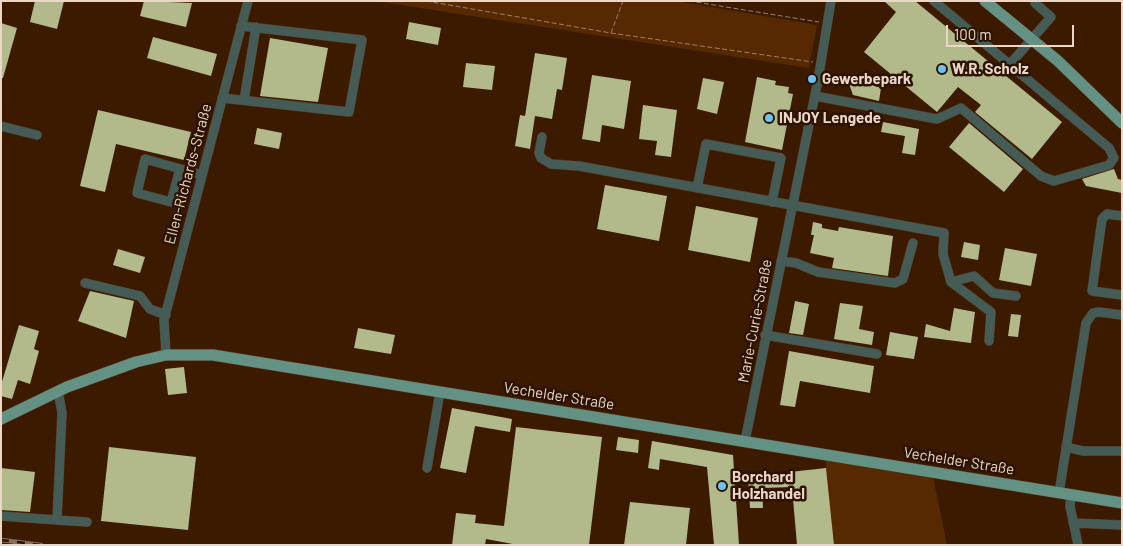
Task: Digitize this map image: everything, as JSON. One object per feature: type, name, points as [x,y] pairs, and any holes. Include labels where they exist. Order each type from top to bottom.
[{"type":"main road","points":[[985,1],[1086,86],[1122,123]]},
{"type":"main road","name":"Vechelder Straße","points":[[1,419],[58,391],[136,362],[166,355],[213,356],[1122,503]]},
{"type":"street","name":"Ellen-Richards-Straße","points":[[166,355],[164,338],[166,315],[248,1]]},
{"type":"street","name":"Marie-Curie-Straße","points":[[745,441],[815,96],[831,1]]},
{"type":"street","points":[[815,96],[937,119],[961,108],[1041,176],[1054,180],[1109,165],[1114,158],[1110,148],[934,1]]},
{"type":"street","points":[[1010,64],[1051,17],[1035,3],[1037,1]]},
{"type":"street","points":[[222,98],[349,112],[362,40],[241,26]]},
{"type":"street","points":[[244,100],[256,27]]},
{"type":"street","points":[[1,126],[37,136]]},
{"type":"street","points":[[542,137],[539,153],[541,158],[556,165],[579,166],[944,233],[943,254],[951,282],[991,312],[989,340]]},
{"type":"street","points":[[697,188],[706,144],[781,158],[772,202]]},
{"type":"street","points":[[180,169],[171,202],[137,193],[145,159],[202,175]]},
{"type":"street","points":[[1122,216],[1107,214],[1102,219],[1092,291],[1122,295]]},
{"type":"street","points":[[780,261],[796,263],[818,272],[895,283],[903,279],[913,244]]},
{"type":"street","points":[[951,282],[974,276],[993,293],[1016,296]]},
{"type":"street","points":[[85,283],[140,296],[150,310],[166,315]]},
{"type":"street","points":[[1078,545],[1070,506],[1065,494],[1066,447],[1086,323],[1093,313],[1122,315]]},
{"type":"street","points":[[765,336],[877,354]]},
{"type":"street","points":[[57,520],[62,413],[58,391]]},
{"type":"street","points":[[427,468],[440,392]]},
{"type":"street","points":[[1066,447],[1083,451],[1122,451]]},
{"type":"street","points":[[1,516],[87,522]]},
{"type":"street","points":[[1073,523],[1122,525]]},
{"type":"path","points":[[426,1],[611,33],[821,64]]},
{"type":"path","points":[[611,33],[623,1]]},
{"type":"path","points":[[689,1],[827,23]]},
{"type":"shaded area","points":[[375,1],[676,1],[817,25],[809,68]]},
{"type":"shaded area","points":[[833,456],[932,472],[947,545],[834,545],[826,468],[826,461]]},
{"type":"building","points":[[35,1],[64,1],[57,29],[30,22]]},
{"type":"building","points":[[144,1],[192,3],[186,27],[140,16]]},
{"type":"building","name":"W.R. Scholz","points":[[884,1],[915,1],[1062,122],[1032,159],[975,112],[981,105],[958,87],[937,112],[864,52],[896,12]]},
{"type":"building","points":[[409,22],[441,28],[438,45],[406,39]]},
{"type":"building","points":[[1,23],[17,28],[3,78],[1,78]]},
{"type":"building","points":[[153,37],[217,54],[211,76],[147,58]]},
{"type":"building","points":[[270,38],[328,48],[318,102],[260,96]]},
{"type":"building","points":[[535,53],[567,58],[562,90],[557,89],[552,119],[535,116],[530,149],[515,146],[520,115],[525,116]]},
{"type":"building","points":[[466,63],[495,66],[492,90],[463,87]]},
{"type":"building","points":[[592,75],[631,81],[624,129],[602,125],[600,142],[582,139]]},
{"type":"building","points":[[867,75],[872,85],[881,88],[879,101],[853,95],[848,81]]},
{"type":"building","name":"INJOY Lengede","points":[[757,77],[776,81],[775,85],[789,87],[788,93],[793,94],[782,150],[745,142]]},
{"type":"building","points":[[703,78],[724,82],[717,114],[697,109]]},
{"type":"building","points":[[643,105],[677,110],[671,157],[655,155],[657,141],[639,139]]},
{"type":"building","points":[[98,110],[191,132],[184,160],[116,144],[105,192],[80,186]]},
{"type":"building","points":[[883,122],[919,129],[915,155],[902,153],[905,136],[881,132]]},
{"type":"building","points":[[969,123],[1023,169],[1004,192],[949,147]]},
{"type":"building","points":[[257,128],[282,133],[279,149],[254,144]]},
{"type":"building","points":[[1114,169],[1118,179],[1122,180],[1122,193],[1086,186],[1082,179]]},
{"type":"building","points":[[605,185],[667,196],[659,241],[597,229]]},
{"type":"building","points":[[696,206],[758,218],[750,262],[688,250]]},
{"type":"building","points":[[813,222],[822,224],[822,228],[838,231],[839,227],[893,236],[888,276],[832,268],[834,258],[810,253],[814,235],[811,235]]},
{"type":"building","points":[[964,242],[980,245],[978,260],[961,257]]},
{"type":"building","points":[[1005,248],[1037,254],[1031,286],[999,280]]},
{"type":"building","points":[[118,249],[145,257],[140,273],[113,265]]},
{"type":"building","points":[[90,291],[134,301],[126,338],[78,321]]},
{"type":"building","points":[[795,301],[809,304],[803,335],[789,333]]},
{"type":"building","points":[[840,303],[863,306],[859,329],[874,332],[872,345],[834,339]]},
{"type":"building","points":[[954,308],[975,312],[971,343],[924,337],[926,324],[950,331]]},
{"type":"building","points":[[1011,314],[1021,315],[1018,337],[1008,336]]},
{"type":"building","points":[[19,325],[39,331],[34,349],[39,351],[30,384],[18,380],[12,399],[1,396],[1,385]]},
{"type":"building","points":[[358,328],[395,335],[391,354],[354,348]]},
{"type":"building","points":[[890,332],[918,337],[914,359],[886,355]]},
{"type":"building","points":[[789,351],[874,366],[870,393],[800,381],[795,407],[780,405]]},
{"type":"building","points":[[184,367],[187,393],[168,395],[165,369]]},
{"type":"building","points":[[452,408],[512,419],[510,432],[475,426],[466,473],[440,468]]},
{"type":"building","points":[[516,427],[602,437],[589,545],[518,545],[486,539],[485,545],[452,545],[456,513],[476,515],[475,523],[504,526]]},
{"type":"building","points":[[618,437],[639,440],[638,453],[616,450]]},
{"type":"building","points":[[652,441],[733,455],[739,545],[714,545],[707,467],[660,459],[659,470],[648,468]]},
{"type":"building","points":[[109,447],[196,457],[188,530],[101,521]]},
{"type":"building","points":[[1,468],[35,472],[30,512],[1,510]]},
{"type":"building","points":[[826,468],[834,545],[797,545],[792,487],[762,488],[763,508],[750,508],[748,476],[790,474],[790,472]]},
{"type":"building","points":[[630,502],[690,508],[686,545],[624,545]]},
{"type":"railway","points":[[1,540],[41,545]]},
{"type":"place","name":"W.R. Scholz","points":[[942,69]]},
{"type":"place","name":"Gewerbepark","points":[[812,79]]},
{"type":"place","name":"INJOY Lengede","points":[[769,118]]},
{"type":"place","name":"Borchard Holzhandel","points":[[722,486]]}]
